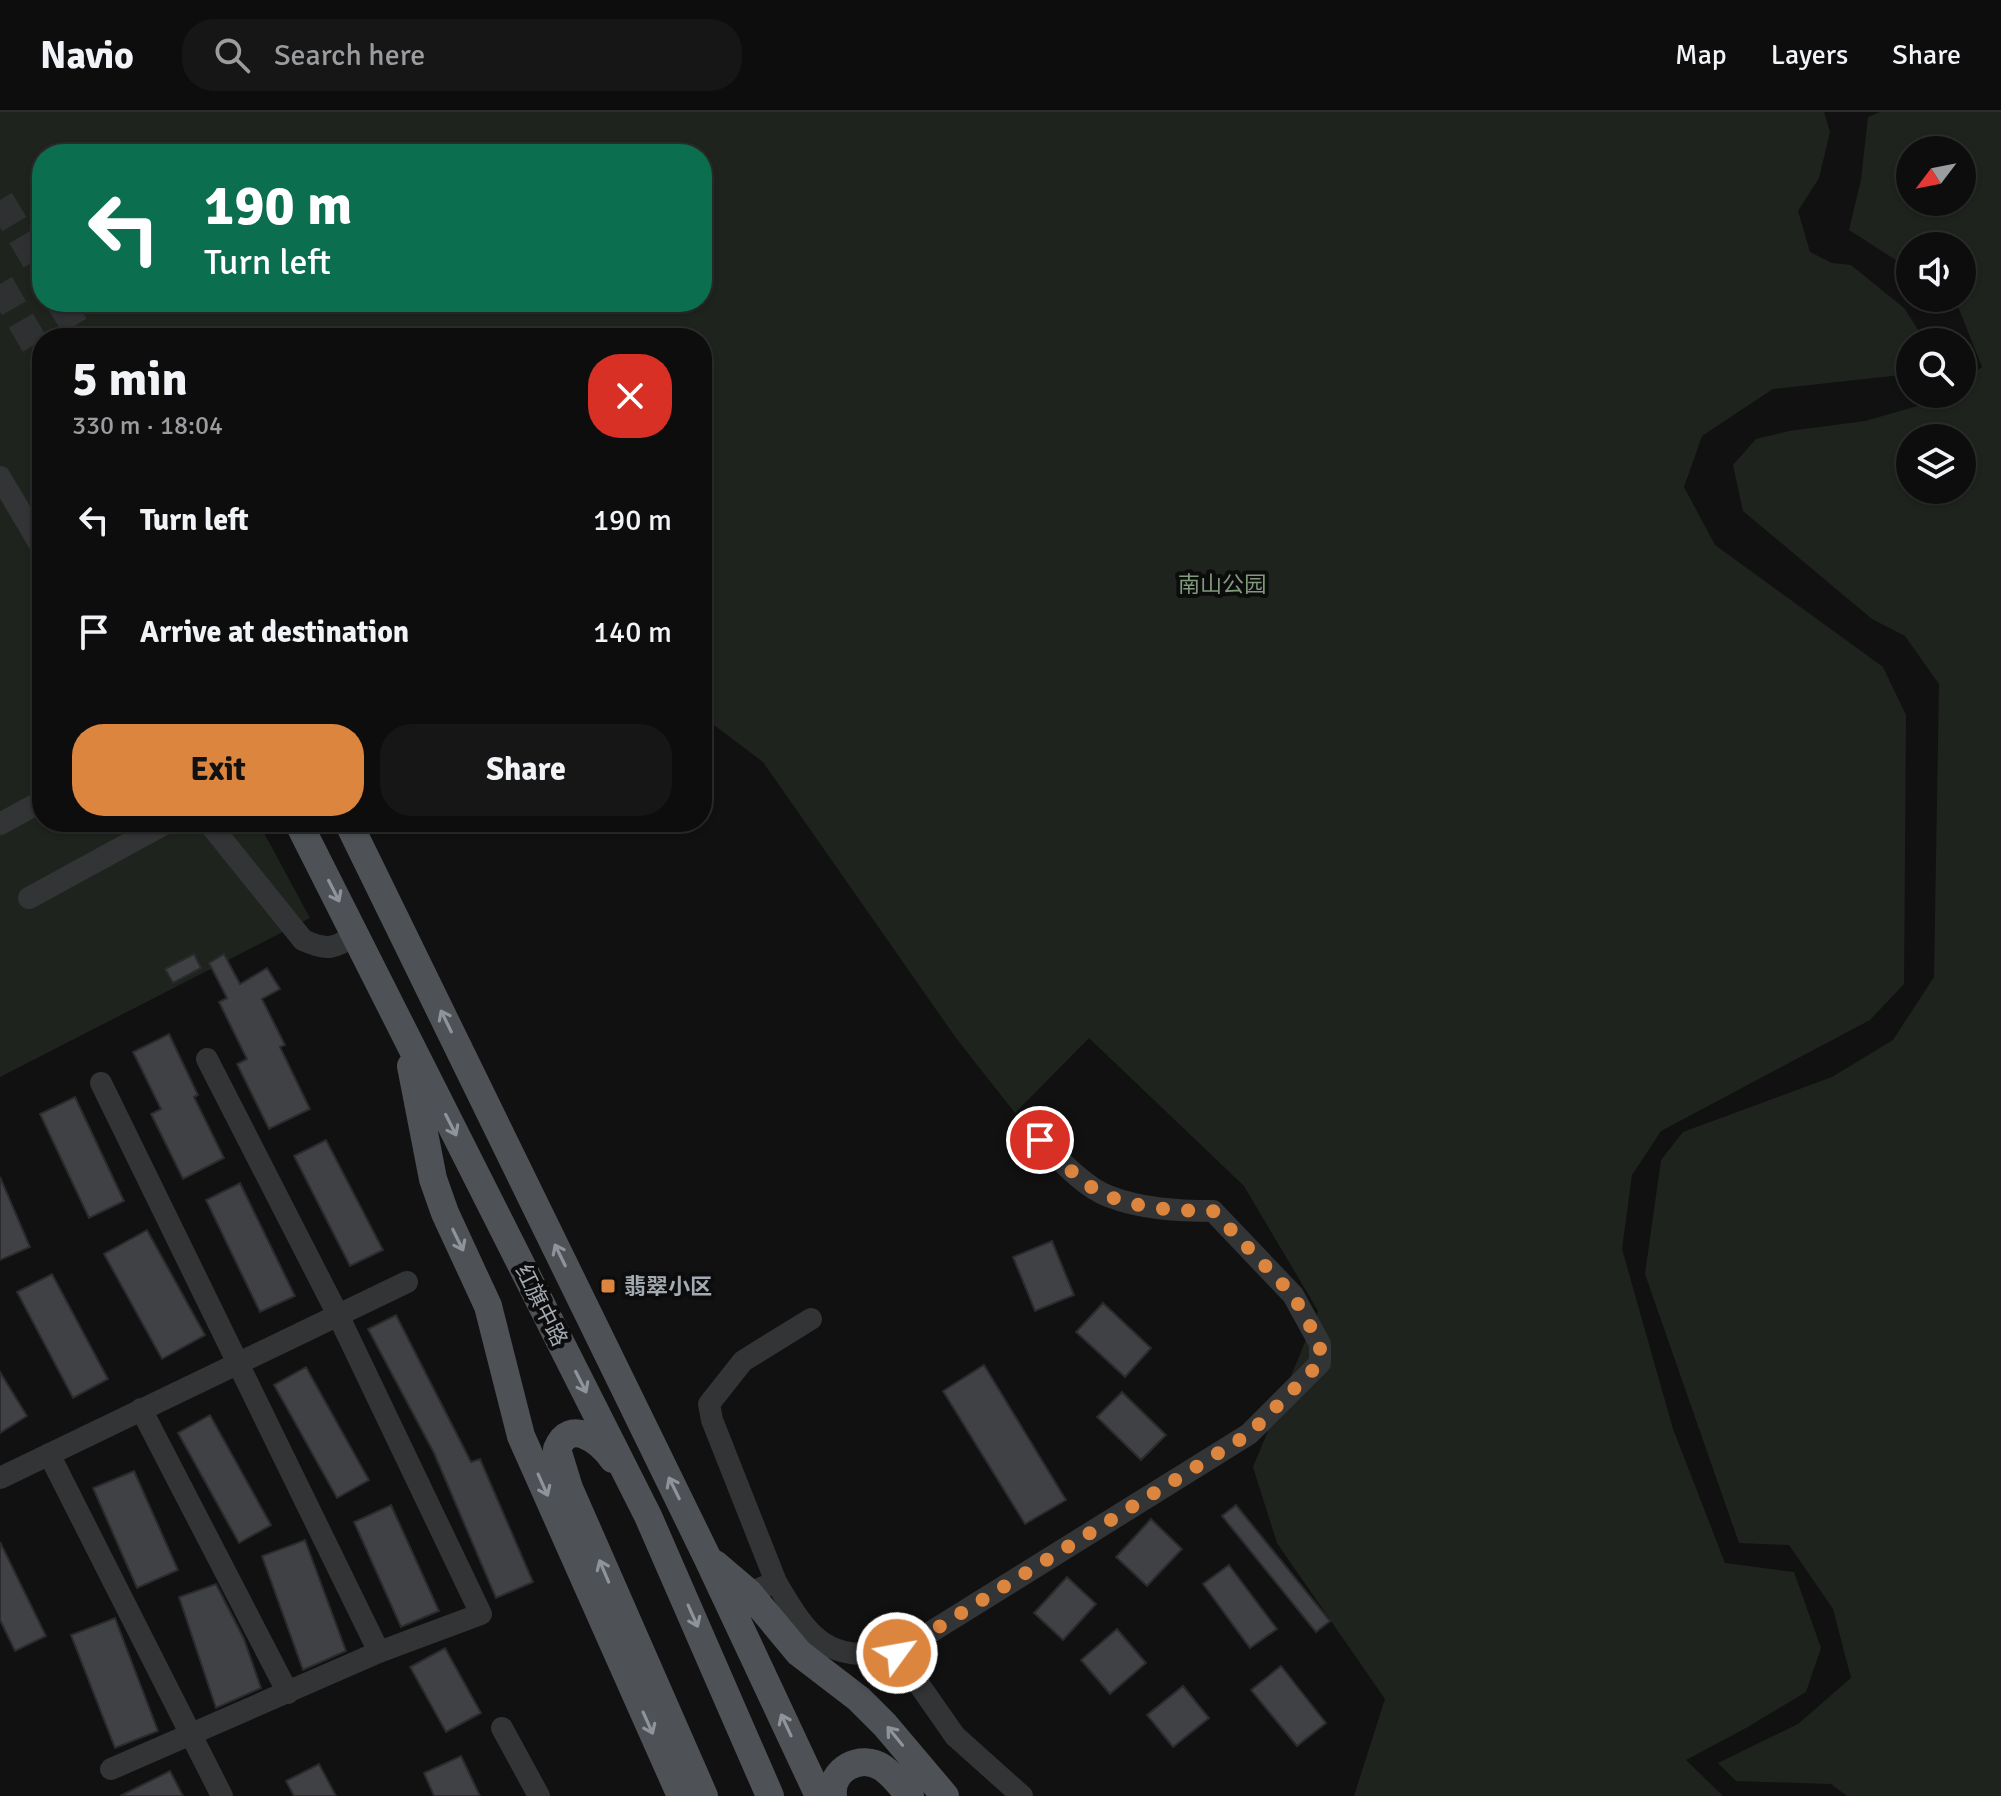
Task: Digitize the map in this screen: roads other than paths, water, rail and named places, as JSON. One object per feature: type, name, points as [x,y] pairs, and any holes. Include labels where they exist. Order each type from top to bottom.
[{"type":"main road","name":"红旗中路","points":[[303,832],[648,1516],[770,1796]]},
{"type":"main road","name":"红旗中路","points":[[353,832],[708,1559],[819,1796]]},
{"type":"main road","points":[[403,1030],[433,1179],[445,1213],[488,1306],[521,1436],[681,1796]]},
{"type":"main road","points":[[648,1516],[602,1445],[581,1433],[569,1434],[560,1441],[557,1449],[569,1488],[704,1796]]},
{"type":"main road","points":[[708,1559],[749,1593],[799,1653],[859,1699],[945,1796]]},
{"type":"main road","points":[[833,1796],[833,1784],[840,1772],[862,1762],[882,1767],[910,1796]]},
{"type":"street","points":[[0,477],[32,531]]},
{"type":"street","points":[[0,824],[32,806]]},
{"type":"street","points":[[29,898],[150,832]]},
{"type":"street","points":[[216,832],[303,940],[321,948],[340,945],[356,934]]},
{"type":"street","points":[[111,1769],[379,1652],[481,1614],[338,1315],[207,1059]]},
{"type":"street","points":[[101,1083],[379,1652]]},
{"type":"street","points":[[811,1319],[743,1361],[709,1404],[712,1420],[776,1582],[799,1620],[821,1643],[832,1649],[897,1653],[1249,1434],[1320,1363],[1320,1344],[1293,1295],[1213,1211],[1166,1211],[1105,1196],[1067,1168],[1040,1140]]},
{"type":"street","points":[[0,1478],[407,1282]]},
{"type":"street","points":[[141,1409],[288,1693]]},
{"type":"street","points":[[49,1454],[222,1796]]},
{"type":"street","points":[[749,1593],[776,1582]]},
{"type":"street","points":[[897,1653],[955,1736],[1022,1796]]},
{"type":"street","points":[[502,1728],[539,1796]]},
{"type":"tunnel","points":[[0,200],[32,254]]},
{"type":"tunnel","points":[[0,284],[32,340]]},
{"type":"tunnel","points":[[66,312],[76,328]]},
{"type":"place","name":"翡翠小区","points":[[608,1286]]},
{"type":"park label","name":"南山公园","points":[[1222,584]]}]
